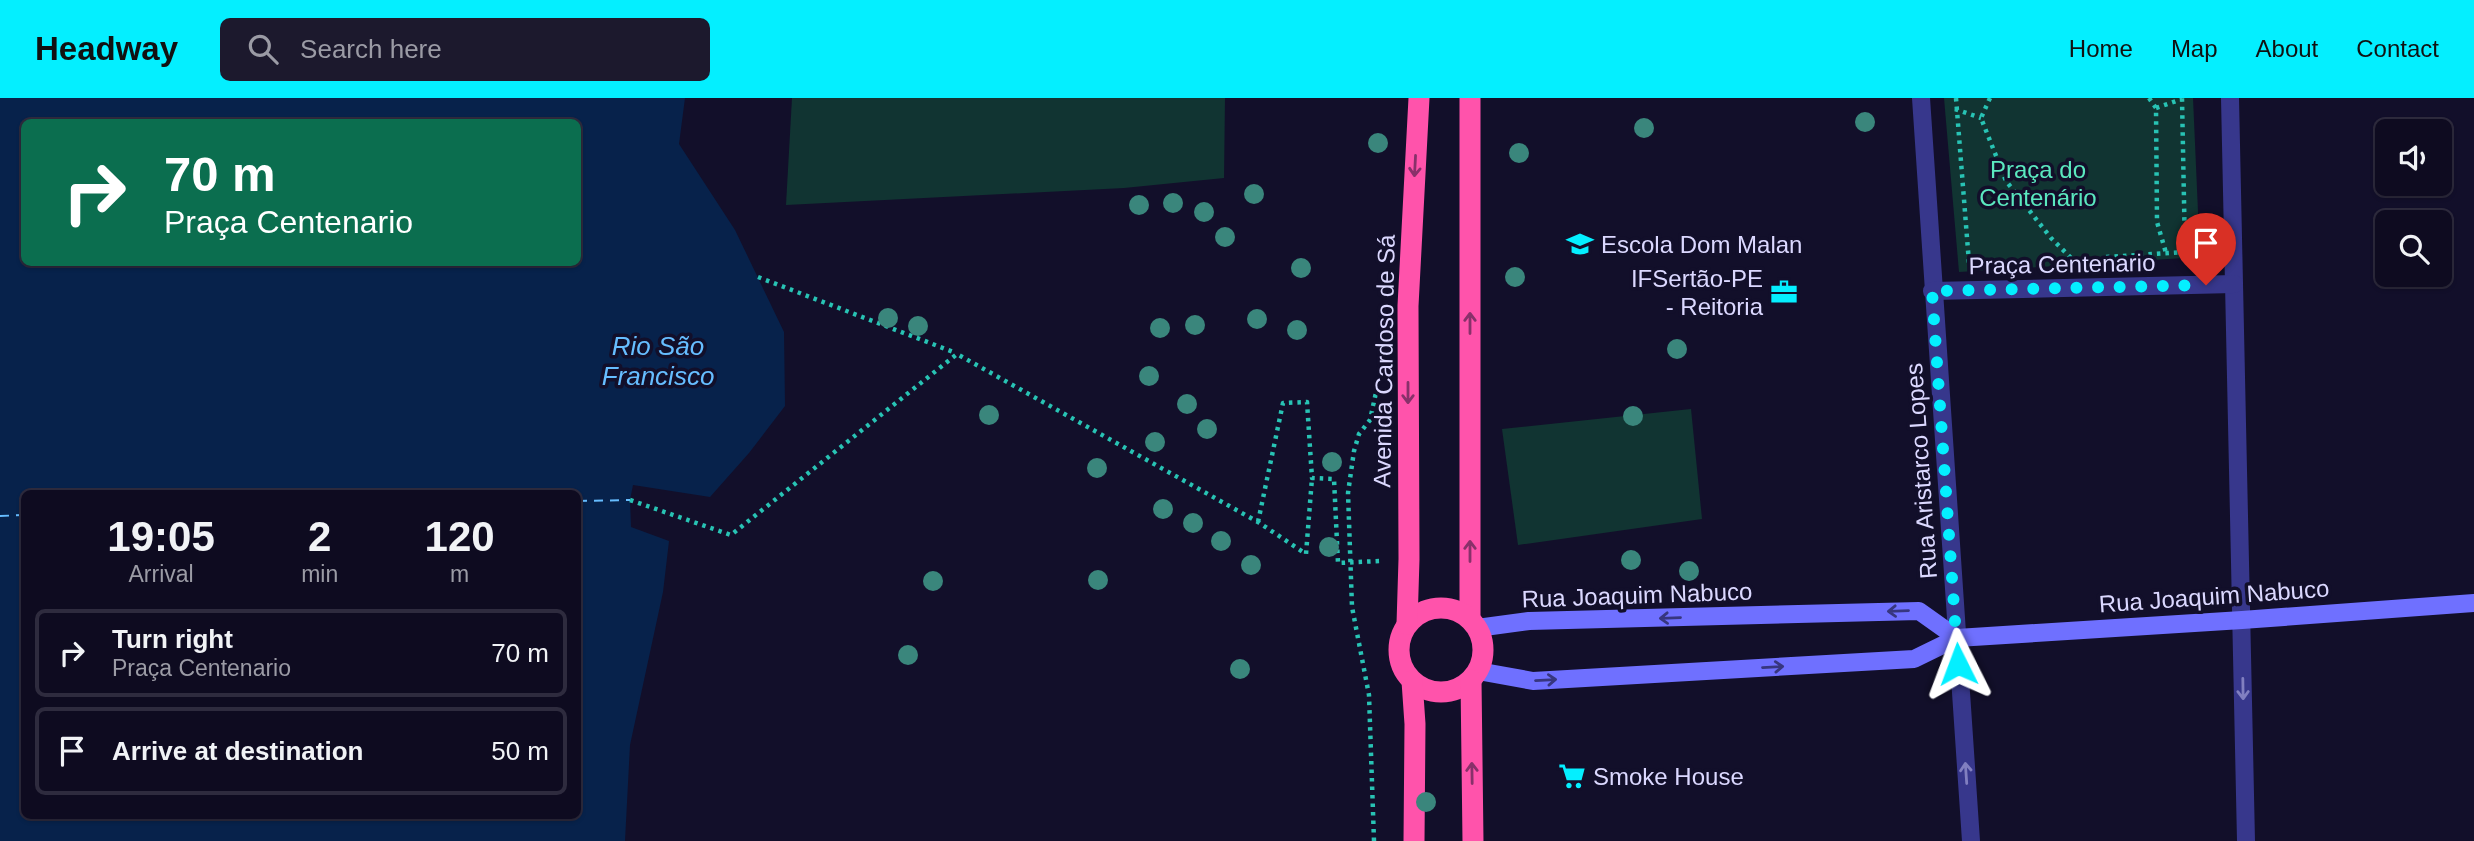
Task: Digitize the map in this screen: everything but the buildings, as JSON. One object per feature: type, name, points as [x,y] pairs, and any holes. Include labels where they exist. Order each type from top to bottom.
[{"type":"highway","name":"Avenida Cardoso de Sá","points":[[1407,624],[1408,306],[1419,98]]},
{"type":"highway","points":[[1470,98],[1474,624]]},
{"type":"highway","points":[[1473,841],[1475,676],[1484,650],[1482,639],[1474,624],[1460,612],[1438,607],[1426,610],[1407,624],[1399,643],[1401,663],[1412,681],[1421,688],[1442,693],[1463,687],[1475,676]]},
{"type":"highway","points":[[1412,681],[1415,735],[1414,841]]},
{"type":"main road","name":"Rua Joaquim Nabuco","points":[[1475,676],[1533,681],[1914,659],[1957,638],[2242,621],[2474,603]]},
{"type":"main road","name":"Rua Joaquim Nabuco","points":[[1474,624],[1919,611],[1957,638]]},
{"type":"street","name":"Rua Aristarco Lopes","points":[[1921,98],[1971,841]]},
{"type":"street","points":[[2230,98],[2246,841]]},
{"type":"street","name":"Praça Centenario","points":[[1932,291],[2234,284]]},
{"type":"path","points":[[1956,98],[1969,264],[1982,264]]},
{"type":"path","points":[[1990,98],[1981,118],[2006,181],[2051,239],[2071,258]]},
{"type":"path","points":[[2149,98],[2156,108],[2157,222],[2165,253]]},
{"type":"path","points":[[2098,257],[2185,252],[2182,99],[2156,108]]},
{"type":"path","points":[[1949,106],[1981,118]]},
{"type":"path","points":[[2058,259],[2085,258]]},
{"type":"path","points":[[758,277],[957,354],[1258,522],[1306,554],[1312,478],[1307,402],[1283,403],[1258,522]]},
{"type":"path","points":[[630,500],[731,535],[957,354]]},
{"type":"path","points":[[1374,841],[1369,695],[1352,607],[1348,493],[1354,451],[1359,434],[1370,420],[1378,375]]},
{"type":"path","points":[[1312,478],[1334,479],[1338,563],[1409,559]]},
{"type":"green space","points":[[792,98],[1225,98],[1224,178],[1124,188],[786,205]]},
{"type":"green space","name":"Praça do Centenário","points":[[1944,98],[2193,98],[2200,257],[1959,272]]},
{"type":"green space","points":[[1691,409],[1702,519],[1518,545],[1502,429]]},
{"type":"water","name":"Rio São Francisco","points":[[0,98],[685,98],[679,144],[735,230],[784,332],[785,406],[749,453],[710,497],[633,485],[630,500],[631,527],[669,541],[663,592],[630,745],[625,841],[0,841]]},
{"type":"ferry route","points":[[581,501],[630,500]]},
{"type":"ferry route","points":[[0,516],[21,515]]},
{"type":"place","name":"Escola Dom Malan","points":[[1580,244]]},
{"type":"place","name":"IFSertão-PE - Reitoria","points":[[1784,292]]},
{"type":"place","name":"Smoke House","points":[[1572,776]]},
{"type":"route","points":[[1958,664],[1932,291],[2206,285]]}]
